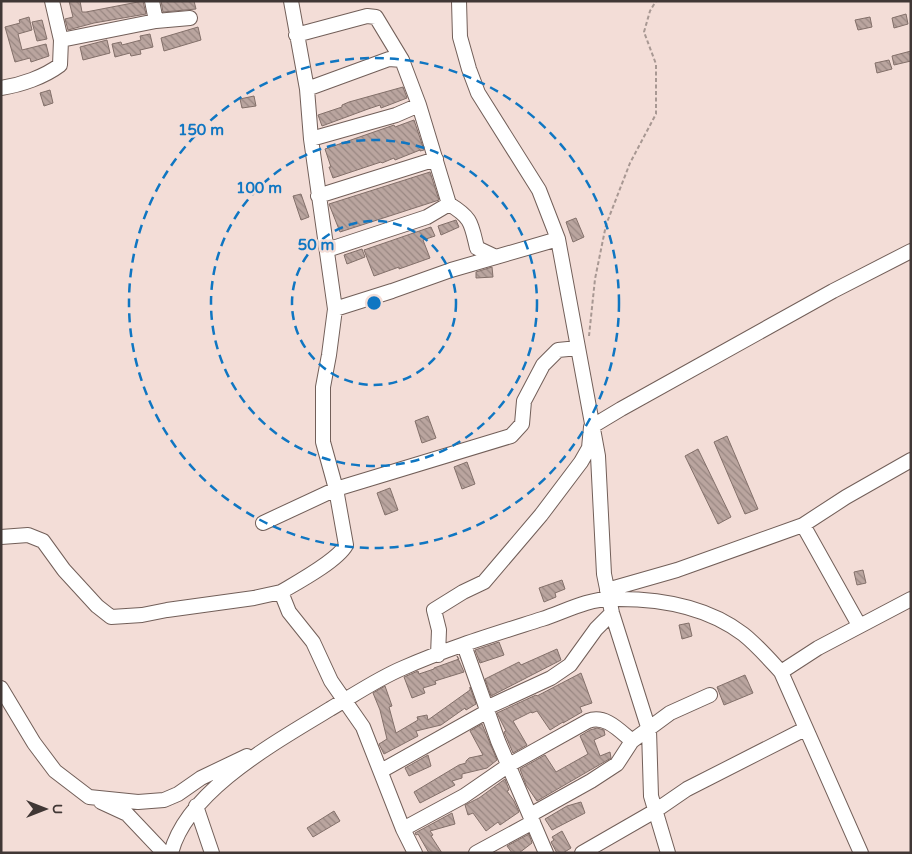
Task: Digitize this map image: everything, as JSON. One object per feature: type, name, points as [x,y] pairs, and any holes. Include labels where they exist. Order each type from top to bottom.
[{"type":"street","points":[[1,88],[10,87],[49,73],[60,65],[61,40],[52,1]]},
{"type":"street","points":[[152,1],[156,21]]},
{"type":"street","points":[[1,537],[28,535],[43,541],[64,570],[97,606],[111,617],[142,615],[282,592],[328,562],[345,547],[345,537],[336,489],[323,442],[323,387],[335,309],[318,196],[307,88],[291,1]]},
{"type":"street","points":[[459,1],[460,37],[478,92],[540,190],[558,239],[582,346],[591,427],[598,456],[604,574],[612,613],[648,730],[650,790],[668,853]]},
{"type":"street","points":[[296,35],[368,16],[376,17],[402,60],[419,105],[449,204],[459,210],[471,223],[476,248],[496,257]]},
{"type":"street","points":[[61,40],[156,21],[190,18]]},
{"type":"street","points":[[307,88],[389,59],[402,60]]},
{"type":"street","points":[[311,139],[396,115],[419,105]]},
{"type":"street","points":[[318,196],[436,159]]},
{"type":"street","points":[[327,250],[427,217],[449,204]]},
{"type":"street","points":[[335,309],[558,239]]},
{"type":"street","points":[[591,427],[833,291],[911,251]]},
{"type":"street","points":[[263,523],[336,489],[511,436],[522,424],[524,401],[543,366],[558,350],[582,346]]},
{"type":"street","points":[[438,655],[439,630],[434,610],[463,592],[484,582],[506,558],[582,462],[589,448],[591,427]]},
{"type":"street","points":[[171,853],[180,831],[196,806],[208,794],[267,748],[374,681],[464,645],[803,525],[846,497],[911,460]]},
{"type":"street","points":[[803,525],[859,625]]},
{"type":"street","points":[[282,592],[289,612],[313,642],[331,681],[363,727],[403,829],[415,853]]},
{"type":"street","points":[[608,594],[661,601],[706,613],[724,621],[744,635],[781,672],[861,853]]},
{"type":"street","points":[[781,672],[818,648],[911,599]]},
{"type":"street","points":[[381,771],[487,709],[551,678],[570,666],[596,629],[612,613]]},
{"type":"street","points":[[464,645],[498,741],[546,853]]},
{"type":"street","points":[[1,688],[34,743],[55,770],[89,797],[127,814],[164,853]]},
{"type":"street","points":[[476,853],[617,764],[632,741],[670,713],[710,695]]},
{"type":"street","points":[[403,829],[464,796],[509,766],[594,718],[605,721],[632,741]]},
{"type":"street","points":[[582,853],[655,811],[687,789],[805,729]]},
{"type":"street","points":[[89,797],[138,802],[168,799],[201,778],[267,748]]},
{"type":"street","points":[[196,806],[212,853]]},
{"type":"path","points":[[582,346],[606,225],[630,163],[656,114],[656,64],[644,32],[650,11],[656,1]]},
{"type":"building","points":[[69,1],[80,1],[82,12],[86,12],[143,1],[146,14],[94,23],[68,30],[65,19],[73,17]]},
{"type":"building","points":[[161,1],[194,1],[196,9],[163,12]]},
{"type":"building","points":[[906,14],[908,24],[894,28],[892,18]]},
{"type":"building","points":[[29,17],[32,30],[18,34],[22,50],[46,44],[49,56],[31,62],[30,58],[15,62],[5,27],[20,23],[19,20]]},
{"type":"building","points":[[870,17],[872,27],[858,30],[855,20]]},
{"type":"building","points":[[42,20],[47,39],[37,41],[32,22]]},
{"type":"building","points":[[198,27],[201,40],[164,51],[161,38]]},
{"type":"building","points":[[150,34],[153,47],[140,50],[141,54],[131,56],[130,53],[115,57],[112,44],[121,42],[122,45],[141,40],[140,36]]},
{"type":"building","points":[[107,40],[110,53],[83,60],[80,47]]},
{"type":"building","points":[[911,51],[911,61],[894,65],[892,56]]},
{"type":"building","points":[[889,60],[892,69],[877,73],[875,63]]},
{"type":"building","points":[[403,87],[407,98],[381,108],[380,105],[322,126],[318,115],[342,107],[342,105],[349,102]]},
{"type":"building","points":[[50,90],[53,103],[44,106],[40,93]]},
{"type":"building","points":[[254,96],[256,106],[242,108],[240,99]]},
{"type":"building","points":[[414,120],[424,150],[333,178],[325,149]]},
{"type":"building","points":[[430,172],[439,200],[340,232],[329,204]]},
{"type":"building","points":[[301,194],[309,217],[301,220],[293,196]]},
{"type":"building","points":[[576,218],[584,237],[573,242],[566,222]]},
{"type":"building","points":[[456,220],[459,227],[441,235],[438,226]]},
{"type":"building","points":[[431,227],[435,236],[423,240],[430,258],[374,276],[364,250]]},
{"type":"building","points":[[362,249],[365,257],[347,264],[344,255]]},
{"type":"building","points":[[492,267],[493,277],[476,278],[476,272]]},
{"type":"building","points":[[428,416],[436,438],[422,443],[415,421]]},
{"type":"building","points":[[727,436],[758,509],[745,514],[714,442]]},
{"type":"building","points":[[698,449],[731,517],[718,524],[685,456]]},
{"type":"building","points":[[467,462],[475,484],[462,489],[454,467]]},
{"type":"building","points":[[390,488],[398,510],[385,515],[377,493]]},
{"type":"building","points":[[863,570],[866,583],[857,585],[854,572]]},
{"type":"building","points":[[562,580],[565,589],[555,593],[556,597],[544,602],[539,588]]},
{"type":"building","points":[[689,623],[692,636],[682,639],[679,625]]},
{"type":"building","points":[[499,642],[504,655],[480,663],[475,650]]},
{"type":"building","points":[[557,649],[561,660],[491,696],[485,679],[519,662],[521,665]]},
{"type":"building","points":[[458,659],[464,672],[435,681],[436,684],[423,688],[425,693],[412,698],[404,677],[418,671],[419,674],[434,669]]},
{"type":"building","points":[[581,673],[592,703],[580,707],[582,712],[550,730],[537,711],[513,721],[527,745],[513,753],[504,732],[506,731],[497,713],[537,696]]},
{"type":"building","points":[[745,675],[753,693],[724,705],[717,687]]},
{"type":"building","points":[[385,686],[392,706],[389,707],[396,733],[418,720],[417,717],[427,715],[428,720],[470,690],[470,687],[476,704],[466,710],[465,708],[441,725],[416,731],[418,736],[384,754],[379,744],[387,739],[380,710],[373,693]]},
{"type":"building","points":[[482,724],[497,760],[487,768],[462,774],[462,778],[452,781],[455,785],[420,803],[414,792],[459,765],[466,763],[469,758],[483,755],[470,731]]},
{"type":"building","points":[[597,728],[604,730],[605,735],[594,740],[600,756],[610,752],[611,758],[537,801],[526,785],[520,769],[545,755],[556,772],[588,754],[580,736]]},
{"type":"building","points":[[428,755],[431,766],[409,776],[405,768]]},
{"type":"building","points":[[505,779],[509,790],[507,791],[519,812],[500,825],[498,822],[486,831],[473,813],[468,815],[465,805],[479,798]]},
{"type":"building","points":[[581,802],[585,813],[552,830],[545,819],[567,806]]},
{"type":"building","points":[[334,811],[340,821],[313,837],[307,828]]},
{"type":"building","points":[[452,813],[455,824],[430,831],[433,835],[431,836],[442,853],[429,853],[418,834],[416,835],[415,833]]},
{"type":"building","points":[[562,831],[571,848],[563,853],[557,853],[551,842],[554,840],[552,837]]},
{"type":"building","points":[[529,834],[532,843],[519,853],[512,853],[507,846]]}]
